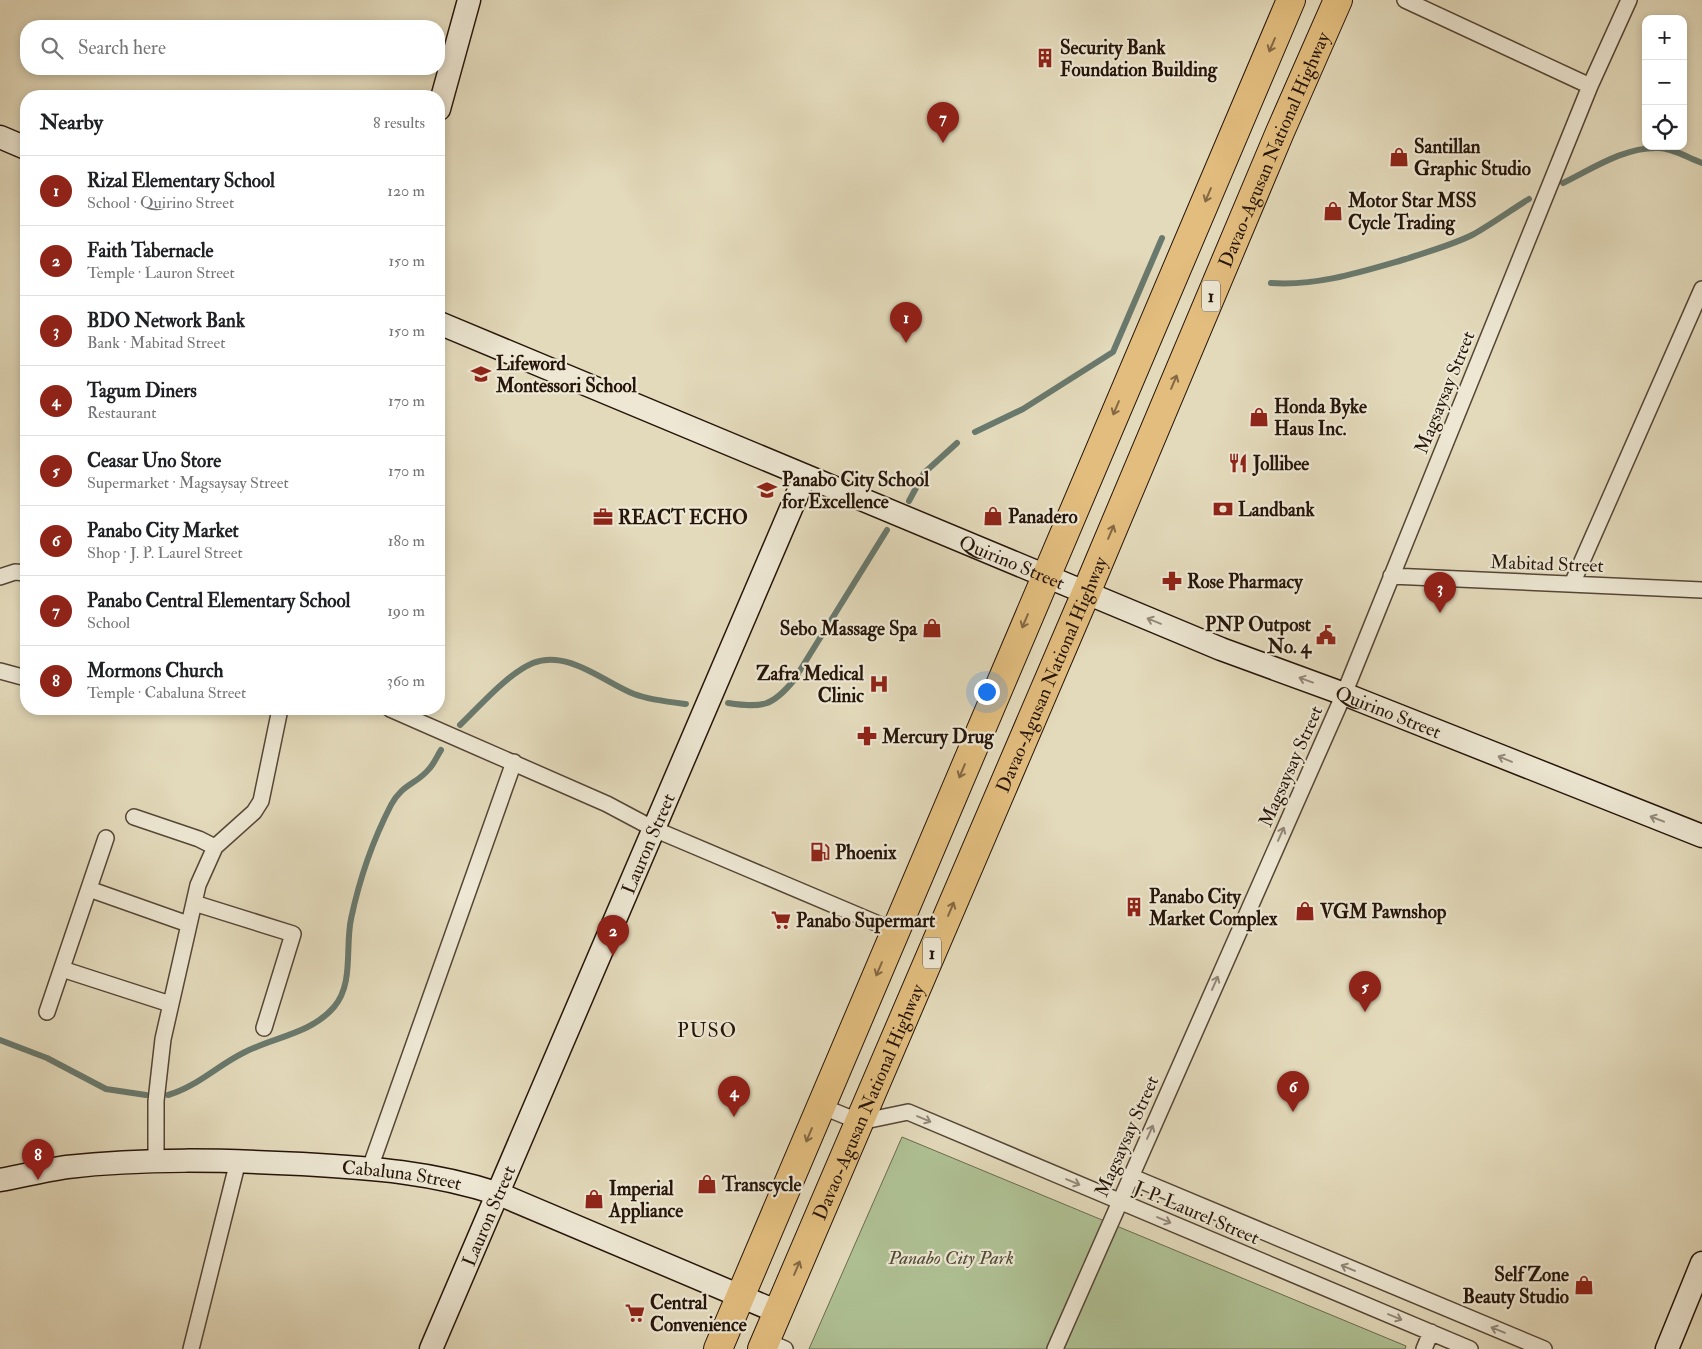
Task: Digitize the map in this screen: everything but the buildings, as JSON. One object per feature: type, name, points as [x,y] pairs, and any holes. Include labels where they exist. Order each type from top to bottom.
[{"type":"highway","points":[[718,1349],[1044,576],[1291,0]]},
{"type":"highway","name":"Davao-Agusan National Highway","points":[[771,1346],[778,1312],[1086,593],[1280,132],[1338,0]]},
{"type":"street","points":[[444,90],[469,0]]},
{"type":"street","points":[[1405,0],[1590,86]]},
{"type":"street","name":"Magsaysay Street","points":[[1055,1349],[1344,694],[1590,86],[1628,0]]},
{"type":"street","points":[[0,137],[20,145]]},
{"type":"street","points":[[1572,584],[1702,289]]},
{"type":"street","name":"Quirino Street","points":[[445,326],[1221,649],[1344,694],[1702,836]]},
{"type":"street","name":"Lauron Street","points":[[431,1349],[805,476]]},
{"type":"street","points":[[0,577],[15,572],[20,572]]},
{"type":"street","name":"Mabitad Street","points":[[1391,576],[1702,590]]},
{"type":"street","points":[[0,671],[20,676]]},
{"type":"street","points":[[156,1160],[158,1082],[170,1004],[188,924],[201,878],[215,847],[254,812],[261,802],[279,715]]},
{"type":"street","points":[[404,715],[607,804],[654,829],[895,931]]},
{"type":"street","points":[[370,1168],[514,762]]},
{"type":"street","points":[[134,817],[199,839],[215,847]]},
{"type":"street","points":[[47,1012],[106,838]]},
{"type":"street","points":[[89,888],[188,924]]},
{"type":"street","points":[[194,903],[293,934],[264,1028]]},
{"type":"street","points":[[62,969],[170,1004]]},
{"type":"street","points":[[821,1106],[860,1122]]},
{"type":"street","name":"J. P. Laurel Street","points":[[860,1122],[908,1112],[1470,1349]]},
{"type":"street","name":"Cabaluna Street","points":[[0,1180],[66,1167],[156,1160],[238,1161],[417,1172],[465,1183],[499,1194],[778,1312]]},
{"type":"street","points":[[191,1349],[238,1161]]},
{"type":"street","name":"J. P. Laurel Street","points":[[1130,1176],[1544,1349]]},
{"type":"street","points":[[1667,1349],[1702,1263]]},
{"type":"street","points":[[1424,1349],[1431,1332]]},
{"type":"green space","name":"Panabo City Park","points":[[902,1137],[1406,1346],[1405,1349],[809,1349]]},
{"type":"waterway","points":[[1563,183],[1621,155],[1645,149],[1664,148],[1702,163]]},
{"type":"waterway","points":[[1271,283],[1323,280],[1406,259],[1466,238],[1529,199]]},
{"type":"waterway","points":[[975,432],[1023,409],[1113,352],[1162,238]]},
{"type":"waterway","points":[[909,501],[924,473],[957,443]]},
{"type":"waterway","points":[[728,703],[766,704],[786,689],[794,680],[887,530]]},
{"type":"waterway","points":[[460,725],[513,675],[533,663],[546,660],[572,663],[622,689],[640,696],[686,704]]},
{"type":"waterway","points":[[168,1095],[197,1082],[243,1053],[303,1029],[325,1016],[334,1007],[340,998],[347,976],[349,930],[354,905],[362,875],[378,832],[395,798],[424,774],[441,750]]},
{"type":"waterway","points":[[0,1040],[47,1058],[106,1089],[146,1095]]},
{"type":"place","name":"Security Bank Foundation Building","points":[[1045,58]]},
{"type":"place","name":"Panabo Central Elementary School","points":[[943,143]]},
{"type":"place","name":"Santillan Graphic Studio","points":[[1399,157]]},
{"type":"place","name":"Motor Star MSS Cycle Trading","points":[[1333,211]]},
{"type":"place","name":"Rizal Elementary School","points":[[906,343]]},
{"type":"place","name":"Lifeword Montessori School","points":[[481,374]]},
{"type":"place","name":"Honda Byke Haus Inc.","points":[[1259,417]]},
{"type":"place","name":"Jollibee","points":[[1238,463]]},
{"type":"place","name":"Panabo City School for Excellence","points":[[767,490]]},
{"type":"place","name":"Landbank","points":[[1223,509]]},
{"type":"place","name":"Panadero","points":[[993,516]]},
{"type":"place","name":"REACT ECHO","points":[[603,517]]},
{"type":"place","name":"Rose Pharmacy","points":[[1172,581]]},
{"type":"place","name":"BDO Network Bank","points":[[1440,613]]},
{"type":"place","name":"Sebo Massage Spa","points":[[932,628]]},
{"type":"place","name":"PNP Outpost No. 4","points":[[1326,635]]},
{"type":"place","name":"Zafra Medical Clinic","points":[[879,684]]},
{"type":"place","name":"Mercury Drug","points":[[867,736]]},
{"type":"place","name":"Phoenix","points":[[820,852]]},
{"type":"place","name":"Panabo City Market Complex","points":[[1134,907]]},
{"type":"place","name":"VGM Pawnshop","points":[[1305,911]]},
{"type":"place","name":"Panabo Supermart","points":[[781,920]]},
{"type":"place","name":"Faith Tabernacle","points":[[613,956]]},
{"type":"place","name":"Ceasar Uno Store","points":[[1365,1012]]},
{"type":"place","name":"Panabo City Market","points":[[1293,1112]]},
{"type":"place","name":"Tagum Diners","points":[[734,1117]]},
{"type":"place","name":"Mormons Church","points":[[38,1180]]},
{"type":"place","name":"Transcycle","points":[[707,1184]]},
{"type":"place","name":"Imperial Appliance","points":[[594,1199]]},
{"type":"place","name":"Self Zone Beauty Studio","points":[[1584,1285]]},
{"type":"place","name":"Central Convenience","points":[[635,1313]]},
{"type":"district","name":"PUSO","points":[[707,1030]]}]
